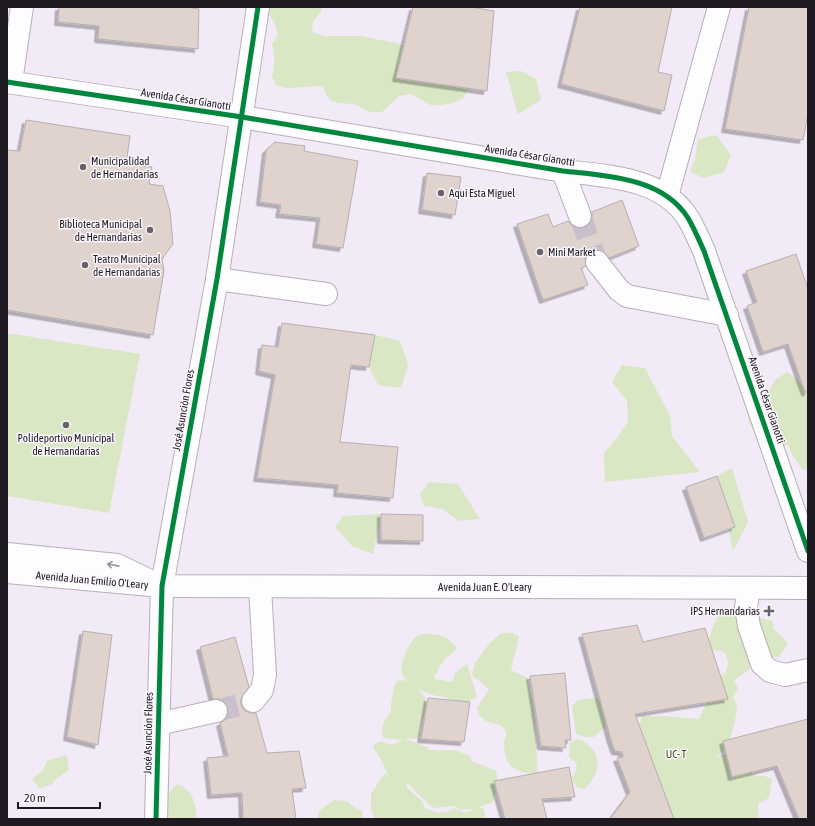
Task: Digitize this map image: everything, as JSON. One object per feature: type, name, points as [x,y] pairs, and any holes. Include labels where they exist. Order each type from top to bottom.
[{"type":"street","points":[[9,82],[22,7]]},
{"type":"street","name":"José Asunción Flores","points":[[156,819],[162,586],[217,279],[258,7]]},
{"type":"street","points":[[668,196],[719,7]]},
{"type":"street","name":"Avenida César Gianotti","points":[[9,82],[242,117],[563,171],[612,176],[636,181],[668,196],[687,217],[704,251],[808,551]]},
{"type":"street","points":[[563,171],[580,216]]},
{"type":"street","points":[[597,262],[618,290],[627,296],[727,315]]},
{"type":"street","points":[[217,279],[326,294]]},
{"type":"street","name":"Avenida Juan Emilio O'Leary","points":[[7,554],[117,565],[162,586]]},
{"type":"street","name":"Avenida Juan Emilio O'Leary","points":[[7,572],[162,586]]},
{"type":"street","name":"Avenida Juan E. O'Leary","points":[[162,586],[808,588]]},
{"type":"street","points":[[252,701],[262,690],[265,675],[260,587]]},
{"type":"street","points":[[749,588],[746,607],[749,626],[762,664],[770,671],[785,675],[808,670]]},
{"type":"street","points":[[158,724],[216,711]]},
{"type":"green space","points":[[265,7],[322,7],[321,12],[313,21],[312,32],[324,36],[360,36],[396,43],[407,47],[470,88],[463,98],[453,103],[430,105],[411,94],[399,96],[382,112],[371,112],[352,104],[337,103],[329,99],[323,86],[288,88],[277,86],[272,77],[274,68],[274,53],[272,44],[278,35],[275,24]]},
{"type":"green space","points":[[521,71],[536,79],[541,100],[518,114],[506,72]]},
{"type":"green space","points":[[716,135],[731,155],[724,172],[704,178],[690,172],[695,159],[698,139]]},
{"type":"green space","name":"Polideportivo Municipal de Hernandarias","points":[[7,333],[140,354],[109,513],[7,496]]},
{"type":"green space","points":[[375,335],[400,341],[408,365],[401,388],[378,385],[369,367]]},
{"type":"green space","points":[[622,365],[645,368],[670,416],[672,436],[700,472],[605,482],[604,453],[617,438],[628,421],[627,401],[612,382]]},
{"type":"green space","points":[[787,372],[798,380],[808,393],[808,468],[803,470],[793,456],[787,443],[778,463],[749,423],[746,404],[763,399],[775,380]]},
{"type":"green space","points":[[732,468],[748,522],[733,551],[717,476]]},
{"type":"green space","points":[[429,482],[458,484],[480,519],[459,521],[443,509],[424,506],[420,494]]},
{"type":"green space","points":[[381,514],[373,554],[352,546],[335,527],[343,516]]},
{"type":"green space","name":"UC- T","points":[[722,609],[735,615],[746,609],[756,617],[773,621],[773,628],[788,643],[779,657],[773,657],[758,663],[753,658],[749,670],[734,680],[738,689],[733,698],[737,704],[729,746],[714,759],[724,754],[744,759],[750,771],[756,776],[765,776],[772,779],[769,798],[758,804],[759,819],[660,819],[639,726],[642,716],[699,719],[706,704],[706,694],[719,677],[726,672],[728,664],[726,654],[722,651],[711,650],[708,646],[713,626]]},
{"type":"green space","points":[[501,633],[512,633],[519,636],[511,670],[527,678],[534,710],[538,776],[513,768],[509,764],[505,753],[505,730],[499,724],[484,720],[479,715],[477,708],[489,689],[472,675],[475,663],[489,644]]},
{"type":"green space","points":[[418,635],[443,636],[447,638],[457,649],[446,658],[439,667],[434,679],[452,682],[456,672],[467,664],[477,697],[465,702],[457,702],[424,692],[418,688],[426,699],[425,713],[420,727],[419,738],[405,739],[428,747],[429,750],[455,750],[470,756],[472,761],[496,771],[498,782],[493,802],[477,808],[483,808],[485,812],[485,819],[376,819],[371,811],[371,794],[384,774],[391,776],[387,774],[383,763],[373,747],[377,742],[393,745],[402,740],[383,738],[382,728],[385,720],[391,712],[394,687],[397,681],[404,680],[410,683],[404,677],[402,672],[405,654],[415,638]],"holes":[[[407,782],[433,808],[455,806],[460,810],[474,809],[465,813],[454,808],[443,813],[425,808],[422,801],[407,788]]]},
{"type":"green space","points":[[594,698],[603,700],[608,715],[606,726],[594,737],[585,737],[576,734],[572,707],[577,700]]},
{"type":"green space","points":[[578,739],[594,750],[598,763],[594,777],[585,789],[577,788],[572,778],[577,769],[576,763],[569,757],[570,742]]},
{"type":"green space","points":[[67,755],[69,770],[56,779],[52,784],[40,789],[32,779],[43,770],[47,761]]},
{"type":"green space","points":[[177,784],[182,786],[190,793],[196,808],[196,819],[170,819],[166,809],[167,800],[171,791]]},
{"type":"green space","points":[[334,800],[347,801],[362,811],[363,819],[318,819],[319,811]]},
{"type":"building","points":[[59,7],[187,7],[199,9],[198,49],[98,39],[99,26],[58,22]]},
{"type":"building","points":[[413,7],[471,7],[494,11],[487,91],[396,78]]},
{"type":"building","points":[[580,7],[672,7],[658,72],[672,75],[664,111],[561,84]]},
{"type":"building","points":[[749,7],[808,7],[808,114],[803,140],[725,129]]},
{"type":"building","points":[[26,120],[130,136],[126,164],[152,167],[149,184],[163,186],[170,211],[173,244],[162,259],[164,271],[153,335],[7,310],[7,150],[20,151]]},
{"type":"building","points":[[275,142],[305,146],[304,151],[358,161],[343,248],[316,244],[320,218],[279,214],[281,205],[260,202],[266,150]]},
{"type":"building","name":"Aqui Esta Miguel","points":[[427,173],[461,177],[455,215],[422,210]]},
{"type":"building","points":[[622,200],[639,246],[609,258],[601,250],[590,252],[585,258],[586,266],[581,268],[588,285],[543,300],[517,224],[548,214],[553,227],[568,221],[572,226],[584,228],[590,224],[592,212]]},
{"type":"building","points":[[796,254],[808,289],[808,392],[805,392],[788,344],[763,352],[747,306],[757,302],[746,271]]},
{"type":"building","points":[[282,323],[375,335],[369,367],[351,365],[340,442],[398,447],[393,498],[337,493],[338,485],[257,478],[275,375],[259,371],[262,345],[278,347]]},
{"type":"building","points":[[717,476],[735,527],[704,538],[686,487]]},
{"type":"building","points":[[381,514],[423,515],[423,541],[381,540]]},
{"type":"building","points":[[637,625],[643,642],[705,628],[728,699],[635,714],[674,819],[610,819],[630,792],[617,758],[623,757],[622,752],[615,751],[611,740],[582,634]]},
{"type":"building","points":[[83,631],[112,635],[98,745],[67,737]]},
{"type":"building","points":[[235,637],[249,687],[241,699],[241,705],[245,711],[256,713],[267,753],[299,751],[306,788],[292,789],[296,819],[243,819],[242,793],[211,795],[207,758],[228,756],[220,723],[225,720],[228,715],[228,709],[225,702],[219,699],[213,699],[200,647]]},
{"type":"building","points":[[565,673],[571,740],[565,740],[566,748],[541,746],[530,676]]},
{"type":"building","points":[[428,698],[470,702],[464,742],[421,739]]},
{"type":"building","points":[[808,719],[808,819],[799,819],[777,766],[732,777],[723,741]]},
{"type":"building","points":[[569,767],[575,797],[542,799],[547,819],[505,819],[494,781]]},
{"type":"tunnel","points":[[580,216],[597,262]]},
{"type":"tunnel","points":[[216,711],[253,701]]},
{"type":"cycle path","points":[[156,819],[162,586],[217,279],[258,7]]},
{"type":"cycle path","points":[[7,82],[242,117],[563,171],[615,177],[648,186],[664,194],[677,204],[688,218],[704,251],[808,551]]},
{"type":"place","name":"Municipalidad de Hernandarias","points":[[83,167]]},
{"type":"place","name":"Aqui Esta Miguel","points":[[441,193]]},
{"type":"place","name":"Biblioteca Municipal de Hernandarias","points":[[150,230]]},
{"type":"place","name":"Mini Market","points":[[540,252]]},
{"type":"place","name":"Teatro Municipal de Hernandarias","points":[[85,265]]},
{"type":"place","name":"Polideportivo Municipal de Hernandarias","points":[[66,425]]},
{"type":"place","name":"IPS Hernandarias","points":[[769,611]]}]
